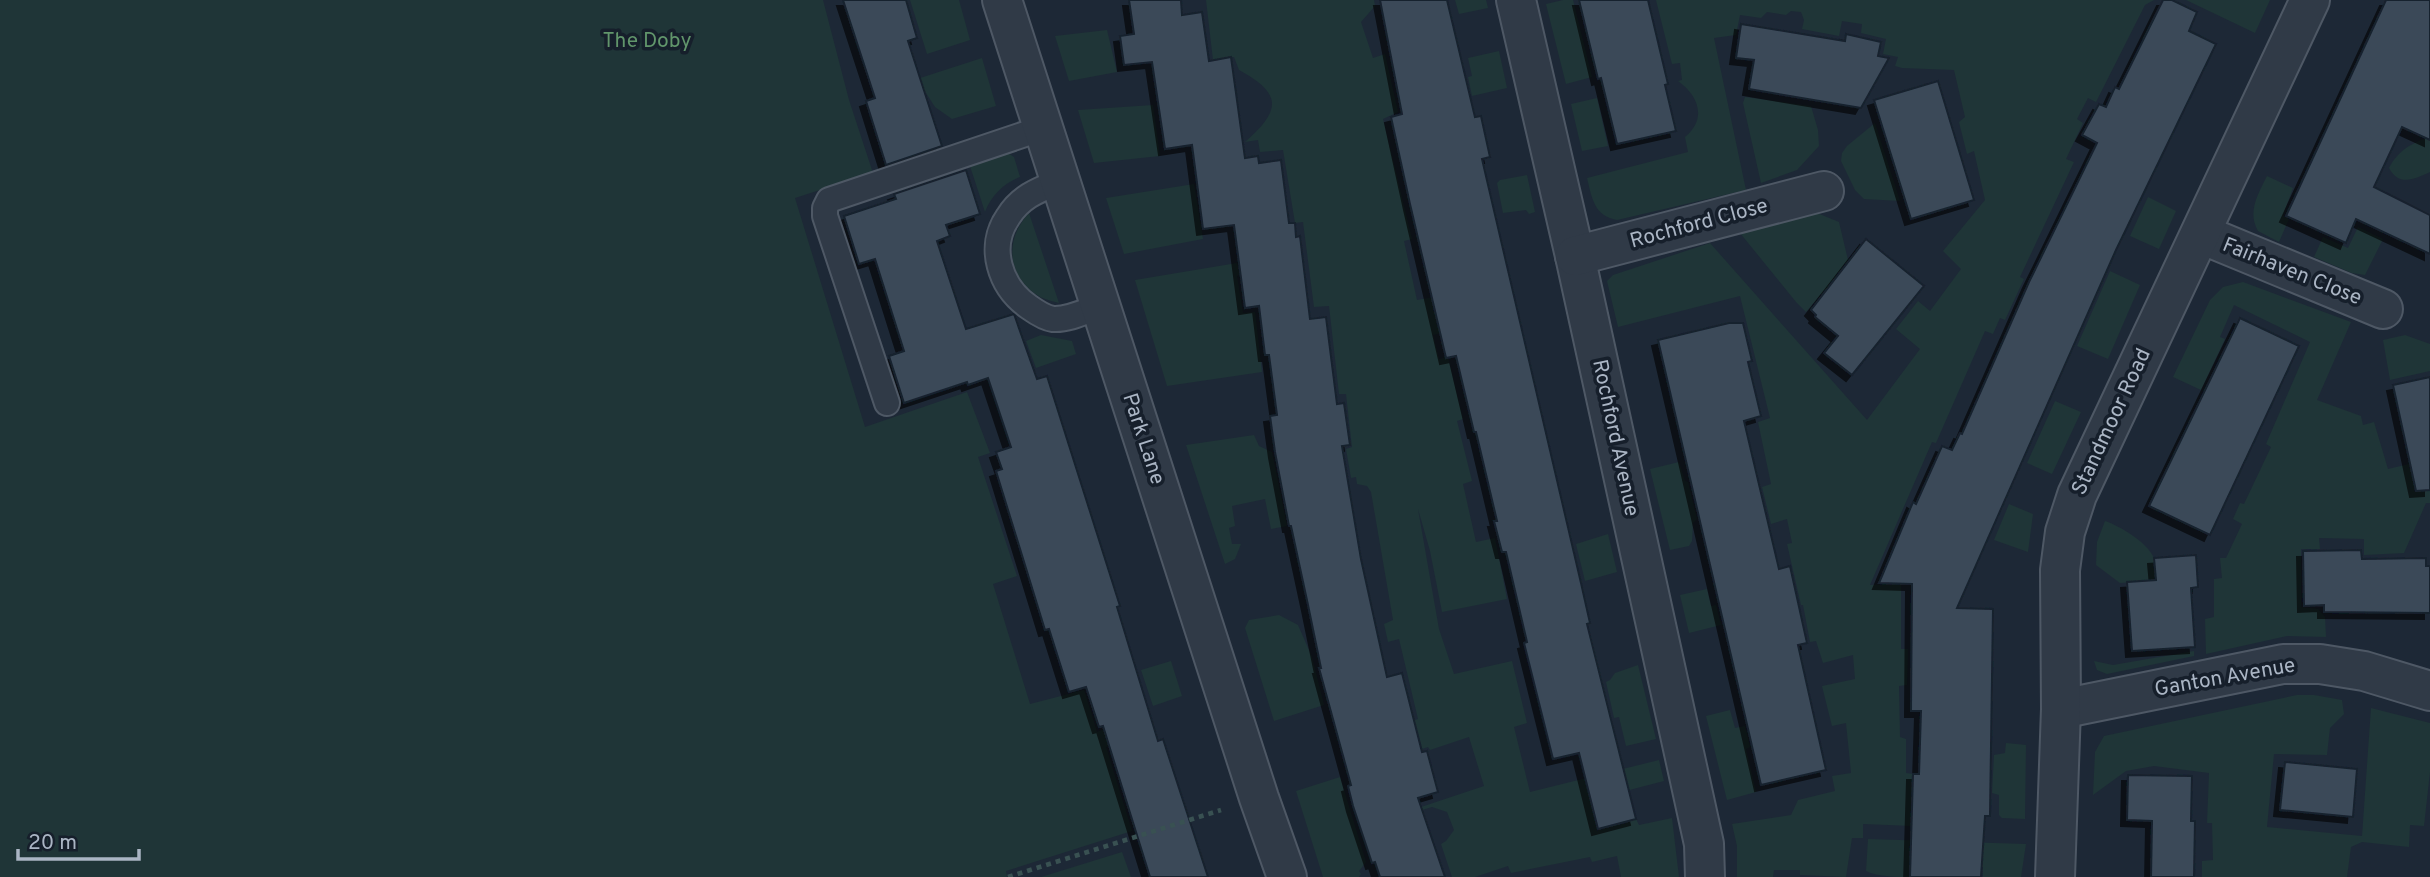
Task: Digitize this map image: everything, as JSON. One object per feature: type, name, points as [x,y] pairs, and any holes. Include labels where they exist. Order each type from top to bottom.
[{"type":"street","name":"Park Lane","points":[[1002,0],[1259,798],[1287,877]]},
{"type":"street","name":"Rochford Avenue","points":[[1516,0],[1704,844],[1705,877]]},
{"type":"street","name":"Standmoor Road","points":[[2055,877],[2061,709],[2060,570],[2065,532],[2077,495],[2310,0]]},
{"type":"street","name":"Rochford Close","points":[[1575,256],[1824,191]]},
{"type":"street","name":"Fairhaven Close","points":[[2201,234],[2384,309]]},
{"type":"street","name":"Ganton Avenue","points":[[2061,709],[2283,664],[2342,667],[2430,691]]},
{"type":"lane","points":[[887,403],[825,216],[829,200],[834,196],[1043,128]]},
{"type":"lane","points":[[1060,181],[1028,195],[1006,218],[1000,232],[1000,272],[1022,302],[1050,318],[1063,319],[1100,306]]},
{"type":"path","points":[[1009,877],[1259,798]]},
{"type":"green space","name":"The Doby","points":[[0,0],[823,0],[849,100],[873,173],[795,198],[865,427],[967,392],[990,453],[978,457],[1017,576],[993,584],[1030,704],[1084,690],[1097,732],[1118,724],[1124,742],[1106,747],[1132,831],[1006,871],[1007,877],[0,877]]},
{"type":"green space","points":[[910,0],[959,0],[970,40],[927,54]]},
{"type":"green space","points":[[1206,0],[1374,0],[1375,6],[1361,22],[1373,58],[1385,54],[1398,112],[1383,119],[1412,239],[1404,241],[1417,300],[1434,297],[1441,333],[1433,335],[1439,359],[1448,357],[1463,419],[1457,421],[1472,481],[1463,484],[1476,542],[1495,538],[1507,599],[1442,612],[1430,551],[1418,509],[1439,629],[1454,674],[1512,661],[1527,723],[1514,727],[1530,792],[1659,760],[1664,781],[1591,800],[1598,829],[1636,819],[1639,825],[1672,818],[1679,877],[1621,877],[1617,856],[1592,862],[1590,857],[1511,873],[1508,866],[1475,877],[1452,877],[1441,844],[1454,830],[1447,812],[1432,807],[1422,810],[1421,807],[1484,786],[1469,737],[1430,750],[1428,747],[1410,753],[1403,724],[1418,719],[1399,639],[1388,642],[1384,624],[1393,620],[1371,492],[1367,486],[1357,484],[1356,477],[1351,478],[1346,449],[1352,447],[1346,394],[1339,394],[1329,306],[1314,307],[1303,222],[1295,223],[1283,150],[1260,152],[1258,140],[1245,142],[1257,131],[1271,111],[1270,95],[1264,87],[1239,70],[1234,57],[1213,60]]},
{"type":"green space","points":[[1455,0],[1486,0],[1488,8],[1459,14]]},
{"type":"green space","points":[[1573,0],[1592,77],[1566,84],[1546,4]]},
{"type":"green space","points":[[1656,0],[2154,0],[2145,5],[2096,102],[2088,98],[2077,119],[2083,123],[2066,159],[2074,162],[2020,277],[2024,279],[2005,320],[2000,318],[1993,334],[1985,331],[1936,443],[1932,442],[1870,585],[1901,583],[1901,649],[1908,649],[1907,685],[1899,686],[1900,737],[1906,739],[1906,773],[1913,774],[1912,826],[1863,824],[1863,838],[1852,838],[1846,877],[1800,875],[1800,870],[1774,870],[1773,877],[1737,877],[1737,846],[1732,824],[1791,815],[1798,800],[1835,791],[1832,776],[1851,773],[1846,723],[1832,726],[1822,686],[1855,679],[1853,655],[1823,663],[1816,641],[1810,642],[1787,544],[1792,543],[1787,519],[1771,524],[1762,487],[1771,484],[1758,422],[1770,418],[1740,296],[1618,327],[1607,281],[1613,275],[1710,243],[1867,420],[1920,349],[1896,329],[1918,301],[1930,311],[1961,269],[1943,251],[1985,200],[1974,151],[1967,154],[1959,122],[1965,117],[1954,70],[1895,66],[1898,57],[1883,54],[1886,39],[1861,33],[1862,24],[1842,21],[1839,36],[1802,29],[1804,20],[1801,12],[1791,11],[1786,15],[1767,12],[1761,18],[1740,15],[1736,35],[1714,38],[1746,190],[1617,220],[1603,215],[1595,205],[1587,178],[1688,152],[1685,137],[1692,130],[1698,115],[1698,108],[1691,94],[1678,81],[1682,80],[1680,63],[1672,64]]},
{"type":"green space","points":[[2186,0],[2270,0],[2255,33]]},
{"type":"green space","points":[[1107,30],[1117,72],[1069,81],[1055,36]]},
{"type":"green space","points":[[1499,51],[1507,88],[1472,96],[1468,58]]},
{"type":"green space","points":[[982,58],[996,106],[952,119],[935,107],[917,79]]},
{"type":"green space","points":[[1745,97],[1811,106],[1818,130],[1819,146],[1797,170],[1761,183],[1743,103]]},
{"type":"green space","points":[[1597,98],[1608,146],[1582,151],[1571,104]]},
{"type":"green space","points":[[1153,105],[1160,156],[1094,163],[1078,110]]},
{"type":"green space","points":[[1875,123],[1900,201],[1864,199],[1855,190],[1841,161],[1847,146]]},
{"type":"green space","points":[[2426,138],[2430,140],[2430,172],[2408,180],[2393,174],[2389,168],[2396,157],[2404,149]]},
{"type":"green space","points":[[1005,151],[1014,157],[1020,177],[999,191],[985,212],[969,163]]},
{"type":"green space","points":[[1527,175],[1535,212],[1529,214],[1526,210],[1503,213],[1497,183],[1500,180]]},
{"type":"green space","points":[[2267,176],[2293,188],[2283,215],[2289,219],[2279,242],[2258,231],[2253,217],[2255,203]]},
{"type":"green space","points":[[1194,184],[1203,239],[1124,254],[1106,198]]},
{"type":"green space","points":[[2148,197],[2176,211],[2159,249],[2130,236]]},
{"type":"green space","points":[[1029,213],[1059,303],[1039,296],[1027,287],[1015,267],[1013,245],[1021,223]]},
{"type":"green space","points":[[1817,213],[1839,222],[1848,260],[1834,278],[1840,283],[1827,299],[1821,294],[1806,312],[1740,233],[1795,215]]},
{"type":"green space","points":[[2358,227],[2383,239],[2365,275],[2352,273],[2314,257],[2323,237],[2348,248]]},
{"type":"green space","points":[[1237,263],[1241,274],[1237,276],[1243,313],[1255,312],[1262,372],[1167,386],[1135,280]]},
{"type":"green space","points":[[2110,271],[2140,285],[2108,359],[2077,346]]},
{"type":"green space","points":[[2243,282],[2351,322],[2317,400],[2361,416],[2363,425],[2374,422],[2388,469],[2430,459],[2430,503],[2426,503],[2404,553],[2364,555],[2364,539],[2319,538],[2320,549],[2301,549],[2301,607],[2318,609],[2325,617],[2326,637],[2287,636],[2206,654],[2205,619],[2214,617],[2214,579],[2222,578],[2220,558],[2226,558],[2242,524],[2233,519],[2240,503],[2244,504],[2271,447],[2266,444],[2310,342],[2234,305],[2220,337],[2225,339],[2201,390],[2173,377],[2210,300],[2223,287]]},
{"type":"green space","points":[[1041,335],[1072,341],[1076,354],[1036,368],[1026,341]]},
{"type":"green space","points":[[2405,335],[2430,344],[2430,371],[2390,380],[2383,340]]},
{"type":"green space","points":[[2055,401],[2081,412],[2052,474],[2027,463]]},
{"type":"green space","points":[[1254,435],[1259,446],[1272,452],[1287,526],[1271,529],[1265,499],[1232,506],[1235,526],[1229,528],[1232,544],[1241,544],[1235,559],[1225,564],[1186,445]]},
{"type":"green space","points":[[1679,462],[1685,481],[1688,482],[1697,519],[1693,523],[1689,546],[1670,550],[1650,469]]},
{"type":"green space","points":[[2009,504],[2033,514],[2028,552],[1994,540]]},
{"type":"green space","points":[[2105,521],[2146,546],[2155,560],[2156,580],[2120,583],[2096,565],[2097,542]]},
{"type":"green space","points":[[1608,534],[1617,572],[1585,581],[1576,544]]},
{"type":"green space","points":[[1707,589],[1711,606],[1716,605],[1721,625],[1689,633],[1680,595]]},
{"type":"green space","points":[[1279,615],[1298,625],[1312,657],[1324,705],[1274,721],[1245,628],[1249,620]]},
{"type":"green space","points":[[2194,651],[2194,656],[2107,674],[2097,670],[2094,661],[2113,665]]},
{"type":"green space","points":[[1171,661],[1182,696],[1153,706],[1141,670]]},
{"type":"green space","points":[[1638,665],[1656,739],[1626,746],[1619,717],[1614,718],[1606,682],[1615,673]]},
{"type":"green space","points":[[2297,695],[2342,700],[2344,714],[2330,728],[2327,755],[2274,754],[2267,827],[2362,836],[2371,708],[2430,723],[2430,772],[2424,826],[2410,825],[2409,847],[2362,842],[2351,847],[2347,877],[2202,877],[2202,861],[2213,860],[2212,823],[2207,823],[2209,773],[2154,766],[2126,771],[2093,795],[2095,752],[2104,736]]},
{"type":"green space","points":[[1730,710],[1735,728],[1745,726],[1750,747],[1746,749],[1756,792],[1727,800],[1706,716]]},
{"type":"green space","points":[[2006,743],[2026,745],[2025,819],[2002,818],[1999,815],[1999,795],[1992,793],[1994,755],[2005,753]]},
{"type":"green space","points":[[1340,777],[1366,862],[1359,871],[1359,877],[1323,877],[1296,791]]},
{"type":"green space","points":[[1868,839],[2026,844],[2021,877],[1983,877],[1983,867],[1915,862],[1913,877],[1901,877],[1882,876],[1866,871]]},
{"type":"green space","points":[[1122,852],[1131,877],[1041,877]]},
{"type":"building","points":[[843,0],[906,0],[917,38],[908,41],[942,146],[886,165],[866,101],[875,98]]},
{"type":"building","points":[[1129,0],[1181,0],[1182,15],[1202,12],[1209,61],[1231,57],[1245,158],[1258,156],[1259,163],[1281,160],[1289,223],[1295,223],[1296,237],[1300,236],[1310,319],[1326,317],[1337,404],[1344,403],[1350,445],[1342,446],[1361,559],[1387,677],[1402,673],[1422,752],[1427,751],[1438,792],[1418,798],[1445,877],[1380,877],[1375,862],[1372,863],[1348,786],[1351,785],[1319,668],[1308,605],[1289,526],[1270,416],[1277,415],[1259,306],[1245,308],[1234,225],[1203,229],[1192,145],[1165,149],[1152,62],[1124,65],[1120,36],[1134,34]]},
{"type":"building","points":[[1380,0],[1447,0],[1475,117],[1481,116],[1490,157],[1482,159],[1581,583],[1590,623],[1587,624],[1636,819],[1598,829],[1579,753],[1553,759],[1524,643],[1527,642],[1506,552],[1502,552],[1494,521],[1497,521],[1476,432],[1456,356],[1446,358],[1410,204],[1391,117],[1402,114]]},
{"type":"building","points":[[1579,0],[1648,0],[1676,131],[1617,144]]},
{"type":"building","points":[[2163,0],[2172,0],[2197,12],[2189,31],[2216,44],[2116,250],[1957,608],[1993,609],[1990,816],[1985,816],[1981,877],[1910,877],[1913,774],[1919,774],[1921,711],[1911,711],[1912,584],[1879,583],[1913,502],[1916,504],[1942,446],[1952,450],[1960,433],[1962,434],[2029,282],[2097,143],[2082,135],[2099,104],[2106,107],[2115,87],[2119,89]]},
{"type":"building","points":[[2386,0],[2430,0],[2430,140],[2402,127],[2374,187],[2430,215],[2430,254],[2356,219],[2346,243],[2286,216]]},
{"type":"building","points":[[1741,24],[1845,41],[1846,34],[1881,42],[1878,56],[1889,58],[1861,108],[1749,89],[1754,60],[1736,58]]},
{"type":"building","points":[[1938,81],[1974,200],[1911,219],[1874,100]]},
{"type":"building","points":[[966,170],[980,214],[946,225],[950,236],[937,241],[966,329],[1014,314],[1037,379],[1047,376],[1120,606],[1117,607],[1158,741],[1163,739],[1208,877],[1150,877],[1103,726],[1099,727],[1086,687],[1069,692],[1049,629],[1045,630],[996,471],[1002,469],[996,452],[1011,447],[988,378],[968,385],[967,382],[904,403],[889,356],[904,351],[875,259],[859,264],[844,216],[896,199],[894,194]]},
{"type":"building","points":[[1866,239],[1924,286],[1852,375],[1824,353],[1838,336],[1815,317],[1811,310]]},
{"type":"building","points":[[2240,318],[2299,346],[2210,535],[2149,506]]},
{"type":"building","points":[[1729,323],[1743,323],[1752,361],[1748,362],[1761,416],[1744,421],[1779,569],[1790,566],[1807,643],[1798,645],[1826,770],[1761,785],[1658,340]]},
{"type":"building","points":[[2430,377],[2430,490],[2416,491],[2393,385]]},
{"type":"building","points":[[2361,550],[2362,559],[2426,558],[2426,566],[2430,566],[2430,613],[2324,612],[2324,605],[2304,606],[2303,551]]},
{"type":"building","points":[[2196,555],[2198,587],[2191,588],[2195,647],[2132,651],[2127,582],[2156,580],[2154,558]]},
{"type":"building","points":[[2285,762],[2357,769],[2353,817],[2280,810]]},
{"type":"building","points":[[2128,775],[2192,776],[2191,821],[2195,821],[2194,877],[2151,877],[2152,821],[2127,820]]}]
